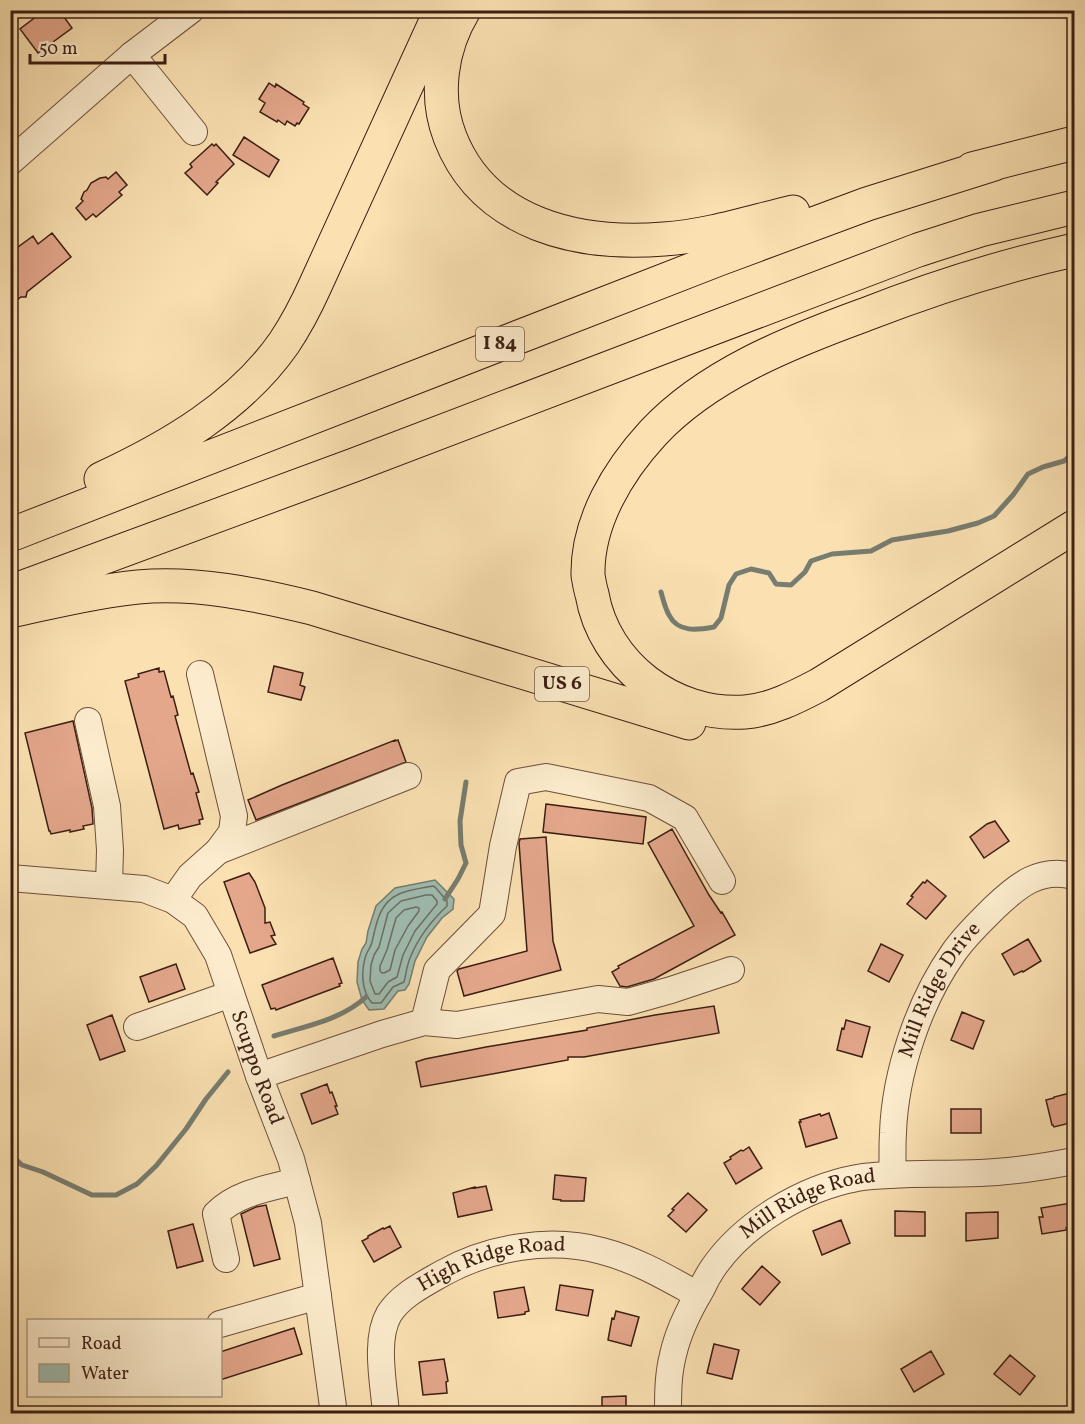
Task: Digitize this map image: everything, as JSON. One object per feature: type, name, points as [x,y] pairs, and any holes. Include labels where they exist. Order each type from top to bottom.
[{"type":"highway","points":[[10,522],[127,467],[190,431],[223,406],[263,369],[283,344],[301,315],[441,10]]},
{"type":"highway","points":[[464,10],[455,24],[446,49],[442,73],[441,99],[446,125],[456,152],[488,194],[508,209],[530,221],[554,229],[581,236],[637,240],[692,236],[994,164]]},
{"type":"highway","name":"I 84","points":[[10,536],[739,251],[867,204],[994,164],[1074,143]]},
{"type":"highway","points":[[10,592],[332,473],[918,250],[980,230],[1074,207]]},
{"type":"highway","points":[[1074,250],[1026,260],[968,278],[835,325],[776,350],[705,389],[654,432],[633,456],[613,486],[599,516],[591,545],[588,576],[594,609],[606,635],[624,662],[646,682],[668,696],[694,706],[720,712],[746,712],[770,707],[819,685],[1074,527]]},
{"type":"highway","name":"US 6","points":[[10,611],[95,593],[140,587],[182,586],[229,590],[312,608],[689,723],[719,729],[748,728],[775,723],[828,699],[1074,547]]},
{"type":"street","points":[[10,162],[132,55],[191,10]]},
{"type":"street","points":[[132,55],[194,132]]},
{"type":"street","points":[[173,900],[190,876],[218,850],[232,832],[234,816],[200,674]]},
{"type":"street","points":[[88,721],[107,806],[110,850],[109,886]]},
{"type":"street","points":[[218,850],[408,776]]},
{"type":"street","points":[[424,1022],[437,970],[492,914],[503,846],[518,782],[546,777],[649,798],[685,818],[722,881]]},
{"type":"street","name":"Mill Ridge Drive","points":[[892,1174],[897,1096],[905,1061],[922,1012],[954,952],[1006,896],[1025,882],[1057,873],[1074,876]]},
{"type":"street","name":"Scuppo Road","points":[[10,878],[144,889],[173,900],[195,916],[218,955],[259,1076],[291,1159],[308,1223],[334,1413]]},
{"type":"street","points":[[259,1076],[424,1022],[457,1025],[598,999],[628,1002],[731,970]]},
{"type":"street","points":[[137,1027],[231,994]]},
{"type":"street","name":"Mill Ridge Road","points":[[668,1413],[668,1392],[673,1355],[684,1324],[713,1268],[759,1221],[789,1202],[823,1188],[855,1179],[892,1174],[980,1173],[1027,1169],[1074,1161]]},
{"type":"street","points":[[226,1259],[216,1214],[224,1206],[255,1192],[297,1181]]},
{"type":"street","name":"High Ridge Road","points":[[386,1413],[381,1360],[382,1336],[389,1315],[402,1299],[422,1285],[460,1264],[486,1254],[544,1245],[572,1246],[602,1251],[630,1260],[698,1295]]},
{"type":"street","points":[[222,1323],[318,1296]]},
{"type":"water","points":[[435,880],[454,899],[453,909],[442,918],[427,937],[415,961],[409,984],[405,990],[398,991],[384,1009],[369,1010],[362,1000],[357,982],[358,962],[366,943],[376,906],[395,888]]},
{"type":"building","points":[[45,10],[59,10],[72,28],[38,53],[20,29]]},
{"type":"building","points":[[269,83],[275,87],[276,84],[304,102],[303,104],[309,108],[299,124],[295,126],[287,121],[285,125],[260,112],[265,103],[259,99]]},
{"type":"building","points":[[244,137],[279,160],[269,177],[233,155]]},
{"type":"building","points":[[212,144],[214,146],[216,144],[234,164],[207,195],[185,173],[192,167],[190,164]]},
{"type":"building","points":[[116,172],[127,185],[119,192],[122,195],[96,217],[93,214],[86,220],[76,208],[83,201],[81,199],[84,192],[91,183],[100,178],[108,179]]},
{"type":"building","points":[[52,233],[71,257],[27,292],[26,297],[21,297],[10,305],[10,253],[33,236],[38,244]]},
{"type":"building","points":[[274,666],[303,673],[300,685],[305,687],[301,700],[268,692]]},
{"type":"building","points":[[159,668],[159,672],[164,671],[171,697],[173,696],[178,715],[175,716],[191,774],[193,773],[199,792],[196,793],[203,819],[199,820],[200,824],[179,829],[178,825],[164,829],[125,681],[139,677],[138,674]]},
{"type":"building","points":[[73,721],[92,808],[93,824],[83,826],[84,829],[51,834],[25,733]]},
{"type":"building","points":[[398,740],[406,762],[256,820],[248,800]]},
{"type":"building","points":[[546,804],[646,817],[643,844],[543,832]]},
{"type":"building","points":[[995,821],[1009,841],[984,858],[970,837]]},
{"type":"building","points":[[672,829],[709,895],[735,935],[654,979],[627,987],[620,986],[612,972],[619,968],[618,966],[694,926],[648,843]]},
{"type":"building","points":[[546,837],[553,941],[561,970],[464,996],[457,971],[459,969],[527,951],[519,843],[520,839]]},
{"type":"building","points":[[249,873],[265,908],[265,923],[270,922],[275,935],[271,936],[276,944],[250,953],[224,882]]},
{"type":"building","points":[[927,880],[946,896],[926,919],[907,904],[913,897],[911,896]]},
{"type":"building","points":[[1028,939],[1041,961],[1014,975],[1002,954]]},
{"type":"building","points":[[881,944],[903,955],[889,982],[868,971]]},
{"type":"building","points":[[333,958],[342,983],[339,984],[340,986],[276,1010],[271,1009],[262,985]]},
{"type":"building","points":[[176,964],[185,989],[149,1002],[140,977]]},
{"type":"building","points":[[714,1006],[719,1033],[584,1057],[568,1057],[568,1060],[421,1087],[416,1062],[425,1059]]},
{"type":"building","points":[[962,1012],[984,1021],[973,1049],[951,1040]]},
{"type":"building","points":[[112,1015],[125,1051],[100,1060],[87,1025]]},
{"type":"building","points":[[846,1020],[870,1027],[862,1057],[837,1050]]},
{"type":"building","points":[[327,1084],[330,1093],[332,1092],[338,1114],[312,1124],[301,1094]]},
{"type":"building","points":[[1074,1092],[1074,1122],[1054,1127],[1046,1100]]},
{"type":"building","points":[[951,1109],[981,1109],[981,1133],[951,1133]]},
{"type":"building","points":[[829,1113],[837,1138],[806,1147],[800,1120]]},
{"type":"building","points":[[749,1147],[762,1168],[736,1184],[724,1163],[731,1159],[730,1157]]},
{"type":"building","points":[[555,1175],[586,1178],[584,1201],[553,1199]]},
{"type":"building","points":[[486,1186],[492,1210],[458,1217],[453,1193]]},
{"type":"building","points":[[688,1193],[707,1210],[686,1232],[668,1216]]},
{"type":"building","points":[[1071,1203],[1072,1211],[1074,1211],[1074,1226],[1066,1228],[1067,1230],[1042,1234],[1039,1217],[1043,1217],[1041,1208]]},
{"type":"building","points":[[266,1205],[280,1259],[254,1266],[241,1214]]},
{"type":"building","points":[[895,1211],[925,1212],[925,1236],[895,1236]]},
{"type":"building","points":[[998,1212],[998,1238],[966,1241],[966,1213]]},
{"type":"building","points":[[841,1220],[850,1243],[822,1255],[813,1231]]},
{"type":"building","points":[[193,1224],[203,1261],[177,1268],[168,1231]]},
{"type":"building","points":[[390,1226],[401,1247],[374,1262],[362,1241]]},
{"type":"building","points":[[762,1266],[780,1282],[760,1305],[742,1289]]},
{"type":"building","points":[[560,1285],[593,1290],[588,1316],[556,1310]]},
{"type":"building","points":[[524,1287],[529,1311],[525,1314],[498,1318],[494,1292]]},
{"type":"building","points":[[616,1311],[639,1317],[631,1346],[608,1340],[612,1318],[614,1319]]},
{"type":"building","points":[[294,1328],[302,1354],[222,1379],[222,1351]]},
{"type":"building","points":[[714,1344],[739,1350],[732,1379],[707,1373]]},
{"type":"building","points":[[931,1351],[944,1374],[914,1392],[901,1369]]},
{"type":"building","points":[[1010,1355],[1035,1376],[1020,1395],[994,1374]]},
{"type":"building","points":[[444,1359],[448,1381],[446,1382],[447,1393],[423,1395],[419,1362]]},
{"type":"building","points":[[626,1396],[626,1413],[602,1413],[602,1397]]},
{"type":"waterway","points":[[661,592],[668,612],[678,625],[689,629],[714,627],[721,618],[729,585],[736,574],[751,569],[769,573],[776,584],[791,585],[805,572],[811,561],[832,554],[871,551],[892,540],[948,531],[978,523],[994,516],[1028,474],[1064,461],[1074,453]]},
{"type":"waterway","points":[[445,899],[466,863],[461,845],[460,821],[466,782]]},
{"type":"waterway","points":[[274,1036],[334,1017],[366,997]]},
{"type":"waterway","points":[[10,1154],[22,1165],[43,1172],[92,1195],[116,1195],[137,1184],[156,1166],[228,1072]]}]
